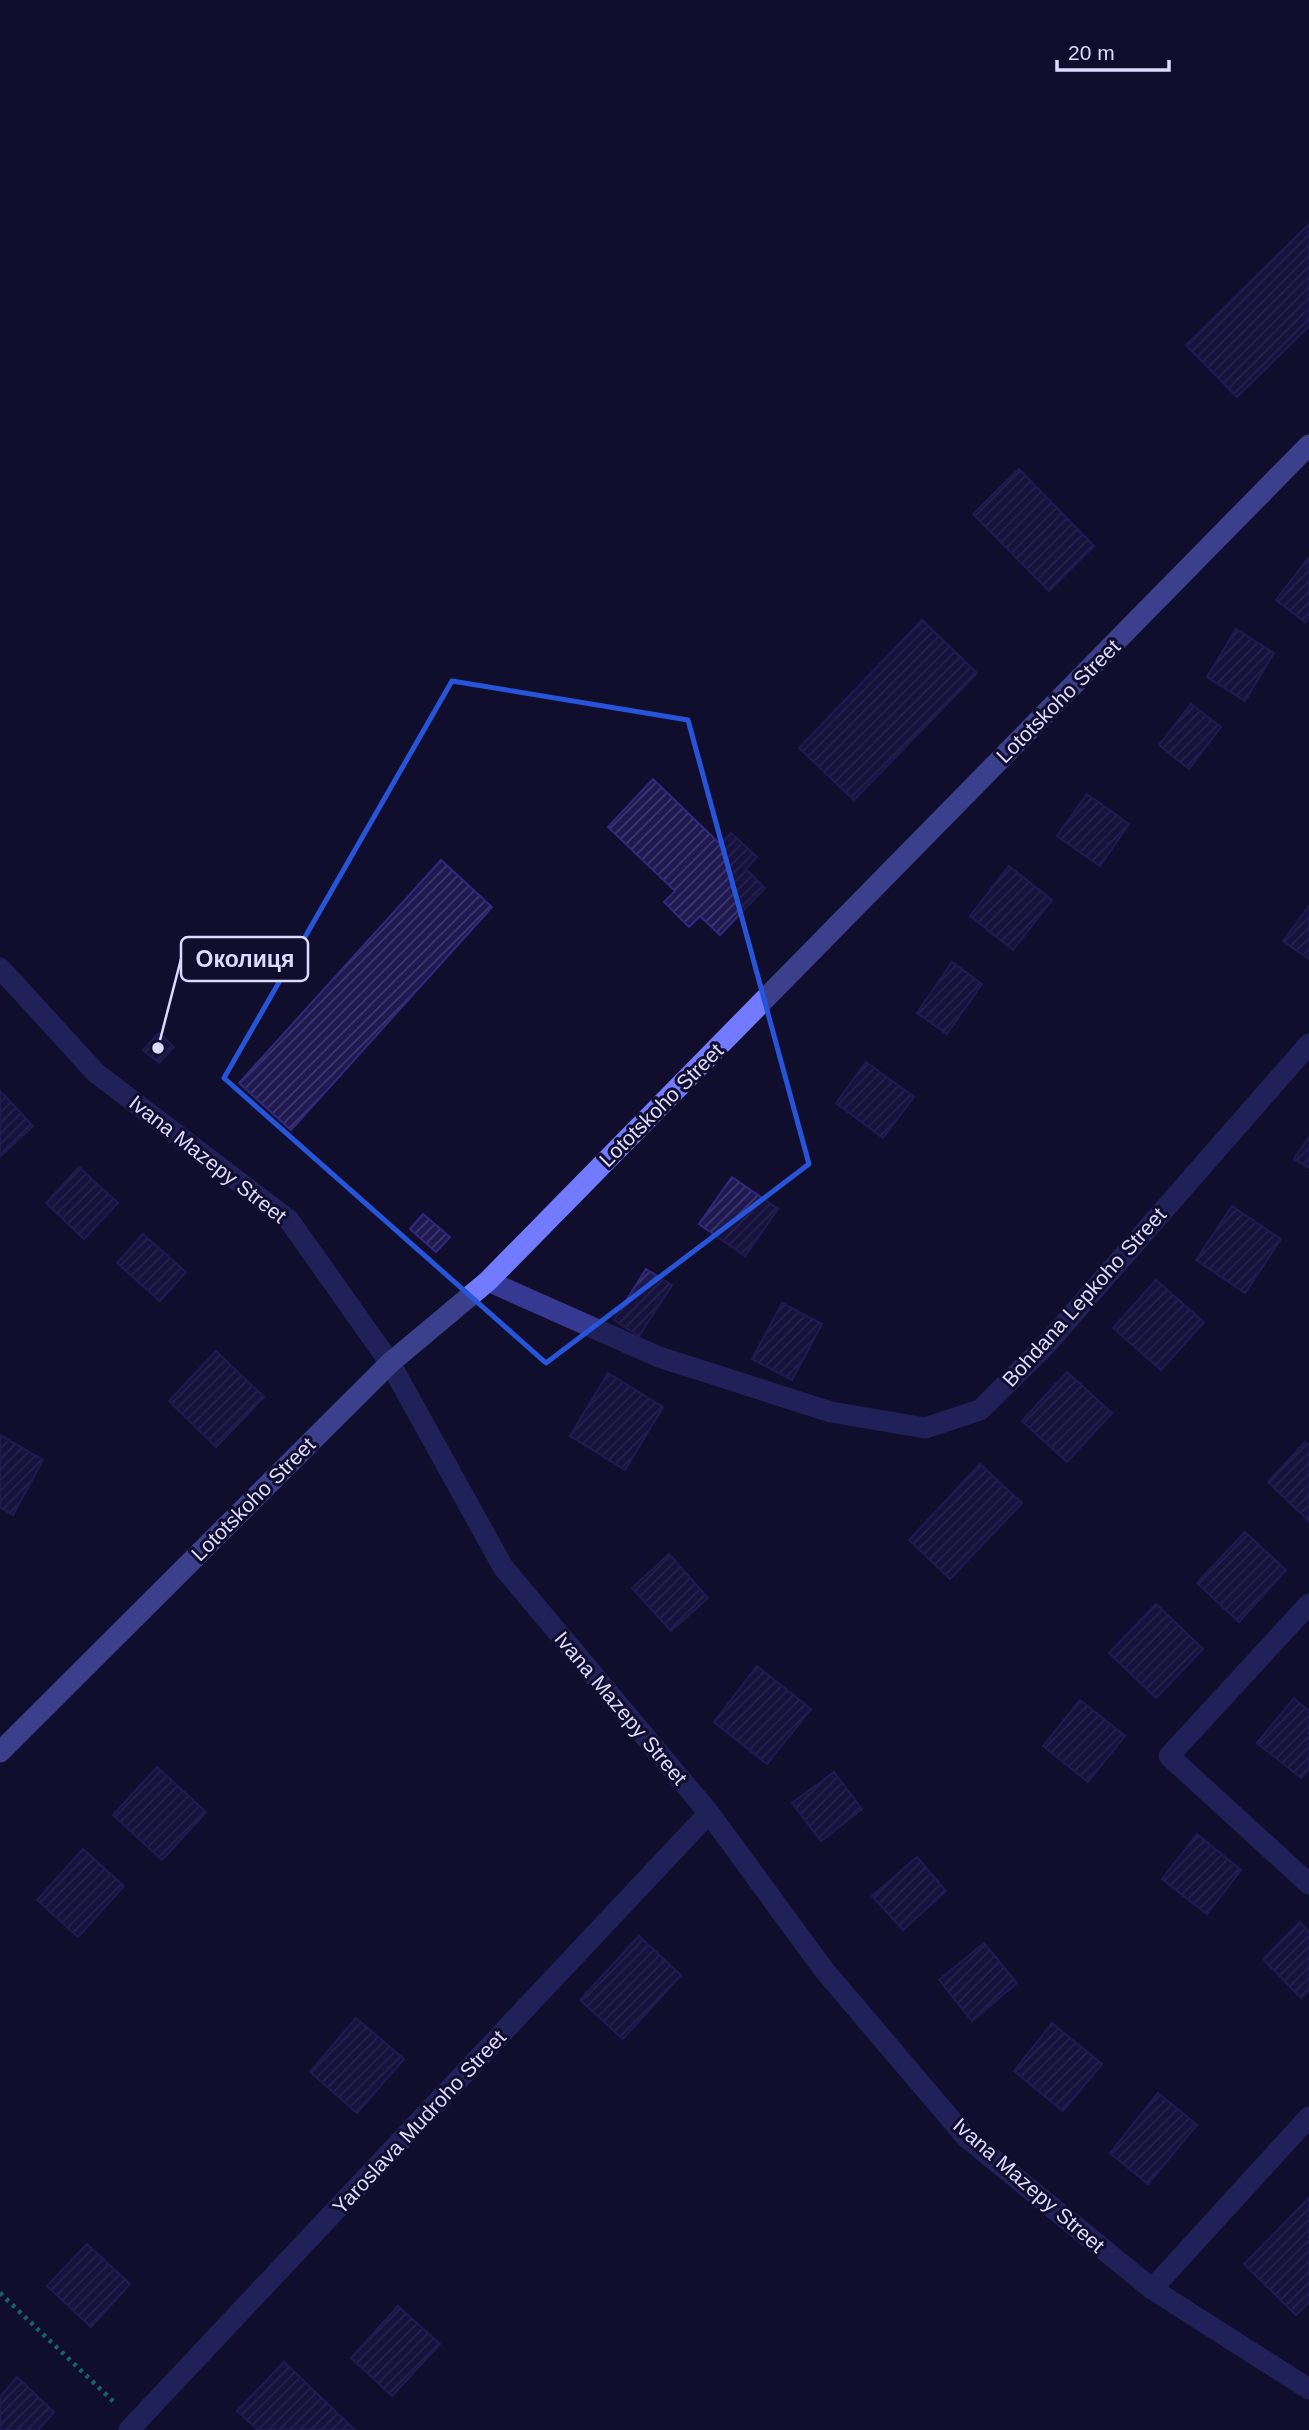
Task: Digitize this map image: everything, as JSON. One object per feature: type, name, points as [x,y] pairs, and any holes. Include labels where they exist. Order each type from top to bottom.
[{"type":"street","name":"Lototskoho Street","points":[[0,1752],[390,1363],[488,1281],[1309,445]]},
{"type":"street","name":"Ivana Mazepy Street","points":[[4,979],[96,1073],[289,1220],[390,1363],[503,1567],[709,1813],[824,1970],[966,2137],[1152,2289],[1309,2389]]},
{"type":"street","name":"Bohdana Lepkoho Street","points":[[488,1281],[659,1357],[831,1412],[925,1428],[980,1410],[1044,1347],[1309,1044]]},
{"type":"street","points":[[1309,1604],[1169,1756],[1309,1884]]},
{"type":"street","name":"Yaroslava Mudroho Street","points":[[136,2428],[709,1813]]},
{"type":"street","points":[[1152,2289],[1309,2117]]},
{"type":"path","points":[[0,2293],[136,2428]]},
{"type":"highlighted area","points":[[452,681],[688,720],[809,1164],[546,1363],[224,1078]]},
{"type":"building","points":[[1309,224],[1309,326],[1237,397],[1186,345]]},
{"type":"building","points":[[1019,469],[1094,546],[1049,591],[973,514]]},
{"type":"building","points":[[1309,557],[1309,617],[1305,622],[1276,600]]},
{"type":"building","points":[[922,620],[977,673],[854,800],[799,748]]},
{"type":"building","points":[[1236,629],[1274,653],[1245,701],[1207,677]]},
{"type":"building","points":[[1191,704],[1221,727],[1189,769],[1159,745]]},
{"type":"building","points":[[653,779],[720,844],[731,833],[757,857],[746,869],[765,888],[720,935],[700,916],[689,927],[664,902],[675,891],[608,827]]},
{"type":"building","points":[[1087,794],[1129,824],[1100,866],[1057,836]]},
{"type":"building","points":[[441,860],[492,907],[291,1130],[239,1083]]},
{"type":"building","points":[[1009,866],[1052,900],[1013,950],[970,916]]},
{"type":"building","points":[[1309,906],[1309,959],[1283,941]]},
{"type":"building","points":[[952,962],[982,984],[947,1034],[917,1013]]},
{"type":"building","points":[[159,1033],[174,1047],[159,1063],[143,1050]]},
{"type":"building","points":[[866,1062],[914,1097],[883,1138],[836,1103]]},
{"type":"building","points":[[0,1091],[33,1126],[0,1157]]},
{"type":"building","points":[[1309,1137],[1309,1168],[1294,1159]]},
{"type":"building","points":[[79,1167],[118,1203],[84,1239],[46,1203]]},
{"type":"building","points":[[732,1177],[778,1209],[745,1256],[699,1224]]},
{"type":"building","points":[[1232,1206],[1281,1239],[1245,1293],[1196,1260]]},
{"type":"building","points":[[423,1214],[450,1237],[436,1252],[410,1229]]},
{"type":"building","points":[[143,1234],[186,1272],[160,1301],[117,1263]]},
{"type":"building","points":[[646,1269],[672,1285],[639,1336],[614,1320]]},
{"type":"building","points":[[1156,1280],[1204,1322],[1161,1370],[1113,1328]]},
{"type":"building","points":[[782,1303],[822,1324],[792,1380],[752,1359]]},
{"type":"building","points":[[216,1351],[264,1397],[216,1447],[169,1401]]},
{"type":"building","points":[[1067,1372],[1112,1413],[1067,1462],[1022,1421]]},
{"type":"building","points":[[608,1373],[663,1407],[625,1470],[570,1436]]},
{"type":"building","points":[[0,1435],[43,1460],[13,1515],[0,1507]]},
{"type":"building","points":[[1305,1442],[1309,1445],[1309,1521],[1268,1482]]},
{"type":"building","points":[[980,1464],[1022,1503],[950,1579],[909,1540]]},
{"type":"building","points":[[1245,1532],[1286,1570],[1239,1622],[1197,1583]]},
{"type":"building","points":[[669,1554],[708,1598],[671,1631],[632,1588]]},
{"type":"building","points":[[1156,1604],[1203,1649],[1156,1698],[1109,1653]]},
{"type":"building","points":[[757,1666],[811,1709],[767,1764],[714,1722]]},
{"type":"building","points":[[1294,1698],[1309,1711],[1309,1769],[1301,1778],[1257,1743]]},
{"type":"building","points":[[1080,1700],[1125,1736],[1088,1782],[1043,1746]]},
{"type":"building","points":[[157,1767],[206,1812],[162,1860],[113,1815]]},
{"type":"building","points":[[834,1772],[862,1809],[821,1841],[792,1803]]},
{"type":"building","points":[[1197,1834],[1241,1870],[1207,1914],[1162,1879]]},
{"type":"building","points":[[83,1849],[124,1886],[78,1937],[37,1900]]},
{"type":"building","points":[[917,1857],[946,1891],[903,1930],[872,1896]]},
{"type":"building","points":[[1300,1922],[1309,1932],[1309,1990],[1301,1998],[1263,1959]]},
{"type":"building","points":[[639,1936],[681,1975],[623,2039],[580,2000]]},
{"type":"building","points":[[984,1943],[1017,1983],[972,2021],[939,1980]]},
{"type":"building","points":[[356,2018],[404,2059],[357,2113],[310,2072]]},
{"type":"building","points":[[1052,2023],[1102,2064],[1063,2111],[1014,2071]]},
{"type":"building","points":[[1158,2093],[1197,2125],[1148,2184],[1110,2153]]},
{"type":"building","points":[[1309,2198],[1309,2302],[1296,2315],[1244,2264]]},
{"type":"building","points":[[87,2244],[130,2284],[91,2327],[47,2286]]},
{"type":"building","points":[[398,2306],[440,2344],[392,2396],[351,2358]]},
{"type":"building","points":[[284,2362],[355,2430],[258,2430],[237,2411]]},
{"type":"building","points":[[17,2377],[54,2412],[38,2430],[0,2430],[0,2397]]},
{"type":"place","name":"Околиця","points":[[158,1048]]}]
